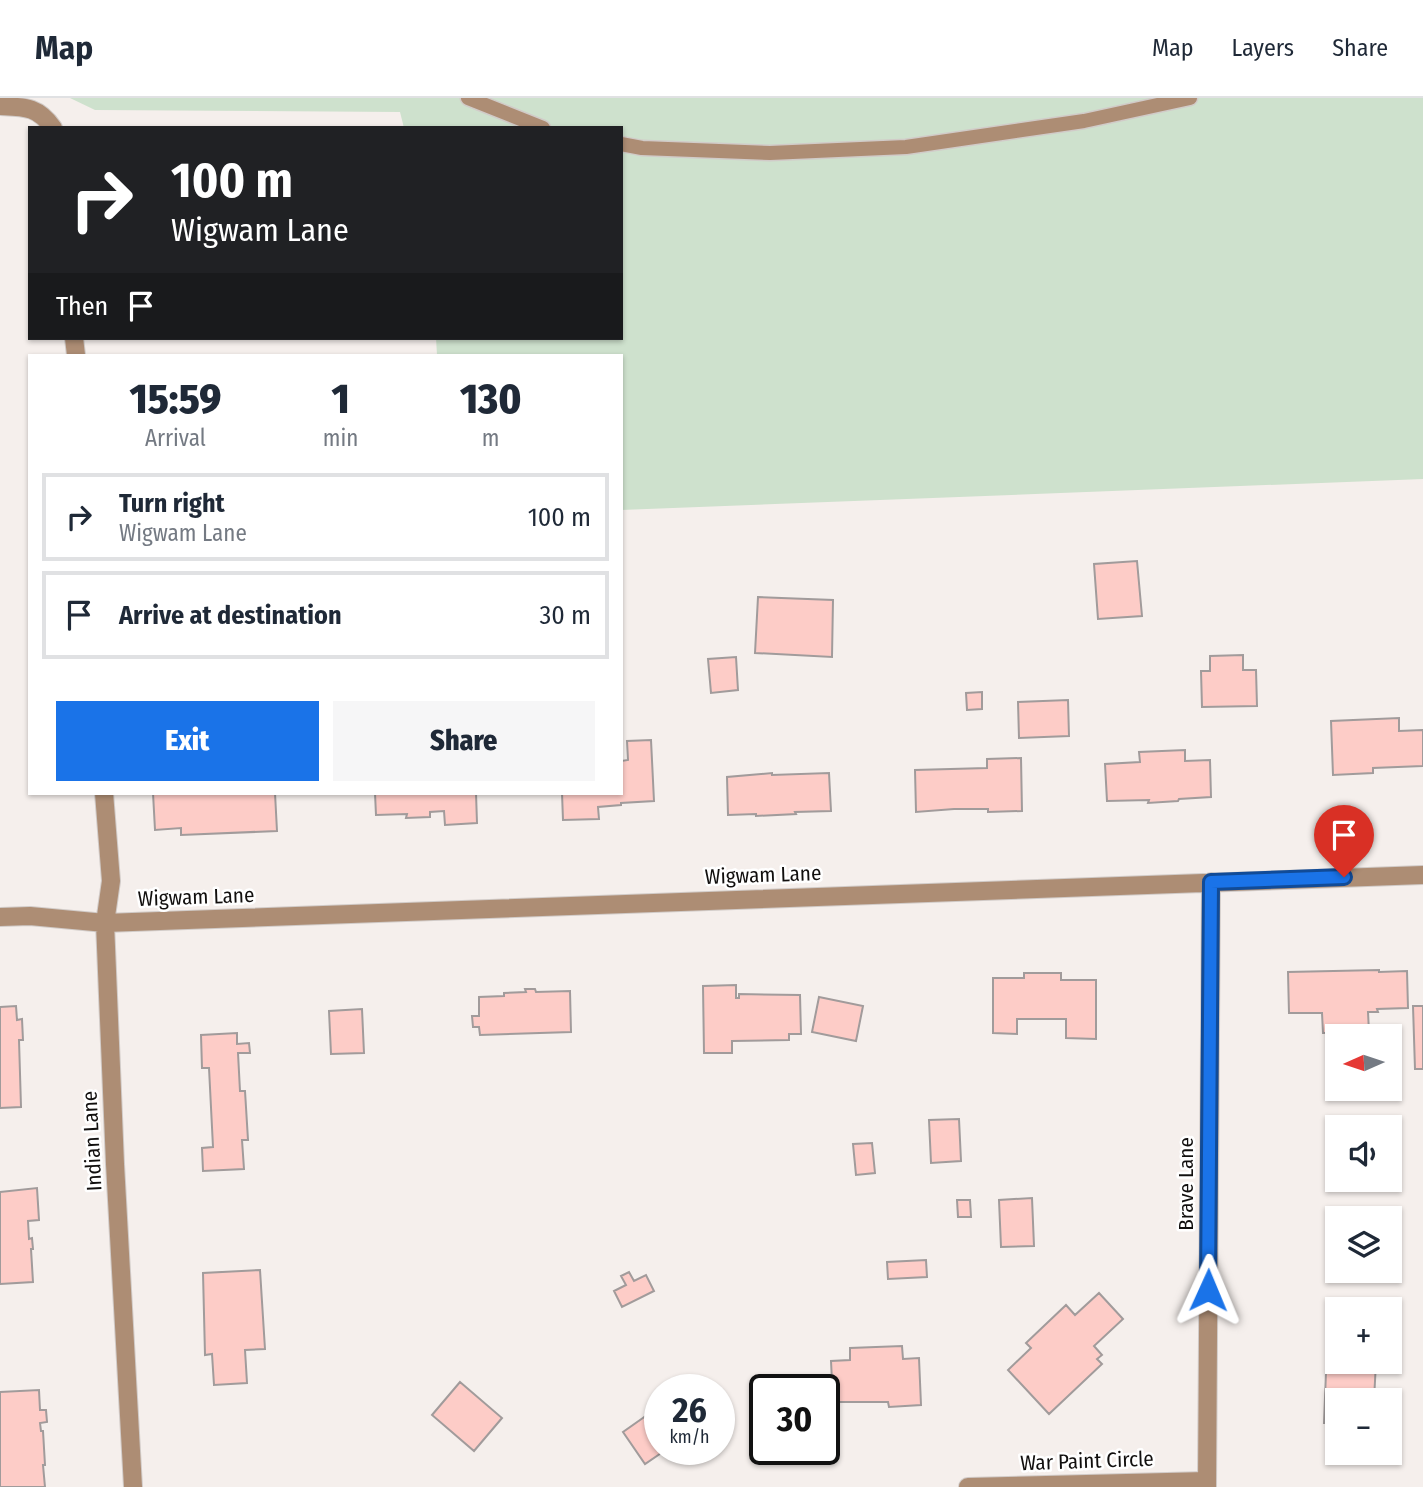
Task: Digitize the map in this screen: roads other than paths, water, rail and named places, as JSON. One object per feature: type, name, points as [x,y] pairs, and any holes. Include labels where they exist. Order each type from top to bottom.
[{"type":"street","points":[[0,106],[28,108],[49,121]]},
{"type":"street","name":"Indian Lane","points":[[104,795],[111,881],[105,923],[133,1487]]},
{"type":"street","name":"Wigwam Lane","points":[[0,917],[30,916],[105,923],[1423,875]]},
{"type":"street","name":"Brave Lane","points":[[1207,1484],[1211,882]]},
{"type":"street","name":"War Paint Circle","points":[[968,1487],[1207,1484]]},
{"type":"lane","points":[[468,98],[538,126]]},
{"type":"lane","points":[[623,144],[642,148],[771,153],[906,147],[1084,121],[1190,98]]}]
